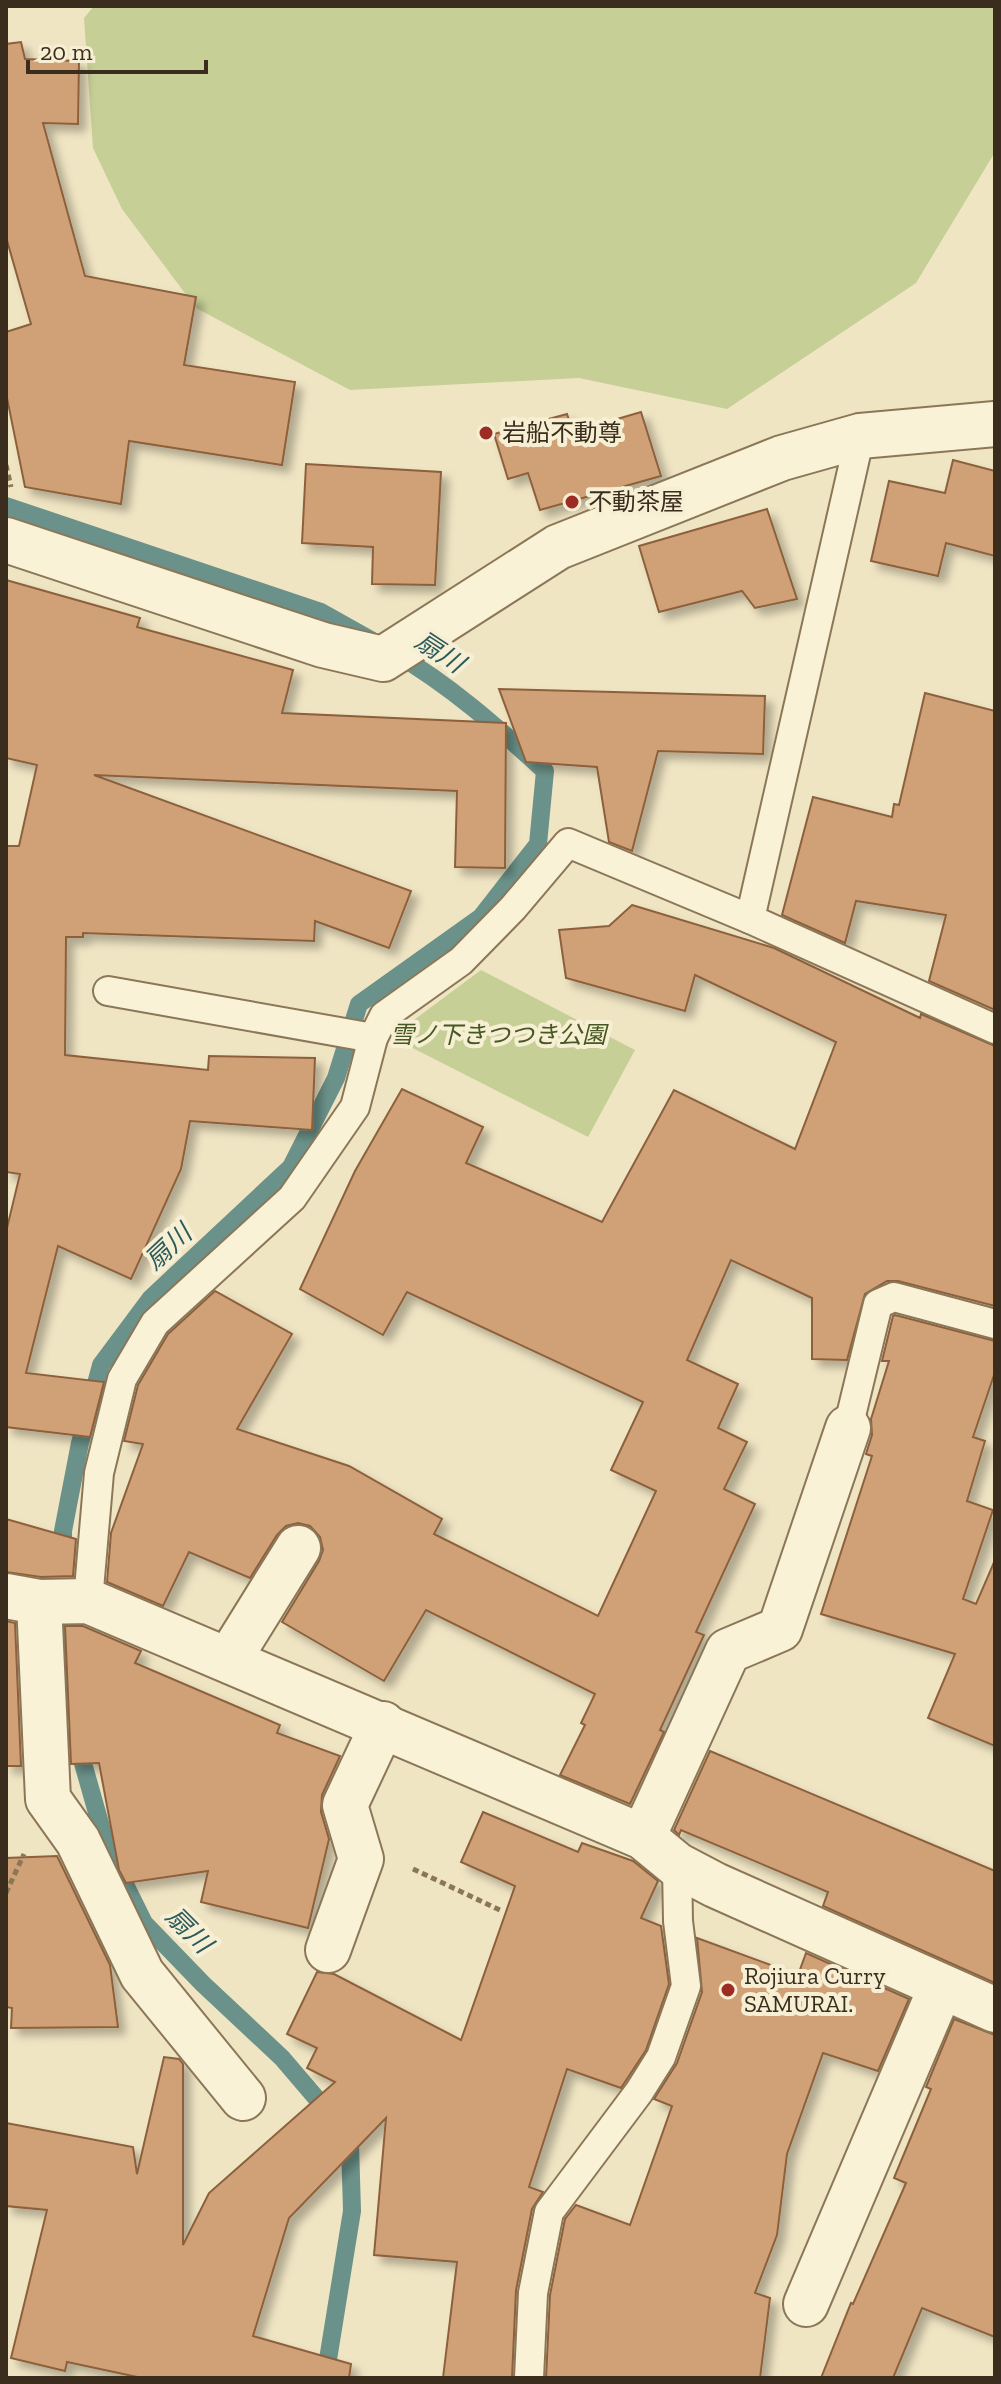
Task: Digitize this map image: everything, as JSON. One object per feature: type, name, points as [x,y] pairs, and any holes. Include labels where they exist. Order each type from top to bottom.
[{"type":"street","points":[[6,540],[323,645],[383,659],[558,547],[782,458],[860,436],[995,424]]},
{"type":"street","points":[[643,1837],[728,1651],[780,1629],[848,1428]]},
{"type":"street","points":[[229,1659],[298,1548]]},
{"type":"street","points":[[243,2098],[142,1974],[78,1841],[48,1799],[22,1599],[88,1601],[383,1724],[643,1837],[677,1865],[715,1885],[995,2010]]},
{"type":"street","points":[[328,1950],[361,1859],[345,1805],[383,1724]]},
{"type":"street","points":[[806,2304],[941,1987]]},
{"type":"lane","points":[[750,919],[860,436]]},
{"type":"lane","points":[[88,1601],[99,1473],[122,1379],[155,1323],[292,1198],[355,1107],[373,1038],[384,1016],[461,961],[513,908],[568,843],[750,919],[995,1029]]},
{"type":"lane","points":[[108,991],[373,1038]]},
{"type":"lane","points":[[848,1428],[878,1304],[894,1297],[995,1324]]},
{"type":"lane","points":[[529,2378],[533,2293],[549,2212],[639,2092],[661,2057],[686,1986],[678,1921],[677,1865]]},
{"type":"path","points":[[357,1842],[502,1911]]},
{"type":"green space","points":[[94,6],[995,6],[995,152],[916,283],[727,409],[579,378],[350,390],[196,308],[122,209],[93,148],[84,18]]},
{"type":"green space","name":"雪ノ下きつつき公園","points":[[481,970],[635,1050],[588,1137],[391,1037]]},
{"type":"building","points":[[21,42],[25,59],[79,61],[78,124],[43,123],[85,276],[196,297],[184,365],[295,382],[282,465],[129,441],[121,504],[25,487],[6,393],[6,332],[31,324],[6,237],[6,44]]},
{"type":"building","points":[[641,412],[661,476],[540,510],[528,473],[508,479],[494,434],[567,414],[573,432]]},
{"type":"building","points":[[953,460],[995,471],[995,556],[946,543],[938,576],[871,561],[889,481],[945,493]]},
{"type":"building","points":[[306,464],[441,472],[435,585],[372,584],[373,547],[302,543]]},
{"type":"building","points":[[767,509],[797,599],[755,608],[742,591],[659,612],[639,546]]},
{"type":"building","points":[[6,580],[140,618],[137,627],[293,670],[282,713],[506,723],[505,868],[455,867],[457,791],[94,775],[411,891],[389,948],[315,921],[314,941],[83,933],[83,937],[66,937],[65,1055],[208,1070],[209,1056],[315,1058],[312,1130],[190,1121],[181,1169],[131,1279],[58,1246],[26,1373],[104,1382],[90,1437],[6,1427],[6,1232],[20,1174],[6,1172],[6,846],[19,846],[37,765],[6,758]]},
{"type":"building","points":[[499,689],[765,696],[763,754],[658,751],[632,851],[609,842],[597,767],[526,762]]},
{"type":"building","points":[[925,693],[995,711],[995,1010],[929,981],[946,915],[856,901],[845,943],[782,915],[813,797],[892,817],[894,804],[899,805]]},
{"type":"building","points":[[632,905],[774,948],[920,1018],[921,1014],[995,1046],[995,1306],[898,1281],[887,1281],[865,1294],[847,1360],[812,1359],[812,1298],[731,1260],[687,1360],[738,1384],[718,1428],[747,1442],[724,1489],[755,1504],[696,1632],[704,1635],[630,1804],[560,1775],[585,1725],[581,1723],[595,1694],[426,1610],[384,1681],[282,1622],[323,1550],[320,1537],[310,1526],[298,1523],[286,1526],[250,1578],[189,1552],[163,1606],[107,1582],[111,1533],[143,1444],[124,1441],[138,1385],[168,1334],[215,1291],[292,1334],[237,1429],[349,1466],[442,1519],[434,1534],[598,1616],[656,1491],[611,1470],[643,1402],[407,1292],[383,1335],[300,1289],[355,1171],[402,1089],[483,1127],[466,1163],[602,1222],[674,1090],[795,1149],[836,1042],[695,975],[685,1011],[566,978],[559,930],[609,926]]},
{"type":"building","points":[[895,1315],[995,1341],[995,1372],[973,1437],[985,1441],[967,1501],[993,1510],[963,1599],[976,1604],[995,1560],[995,1746],[928,1718],[955,1654],[821,1614],[872,1456],[866,1454],[872,1435],[871,1419],[889,1361],[882,1361]]},
{"type":"building","points":[[6,1519],[76,1539],[73,1576],[41,1577],[6,1572]]},
{"type":"building","points":[[6,1621],[15,1623],[21,1766],[6,1766]]},
{"type":"building","points":[[65,1626],[83,1626],[141,1651],[135,1663],[280,1725],[277,1733],[340,1756],[322,1795],[321,1812],[329,1839],[308,1928],[201,1902],[208,1871],[126,1883],[119,1870],[99,1763],[71,1764]]},
{"type":"building","points":[[710,1751],[995,1871],[995,1983],[823,1906],[828,1892],[681,1830],[679,1835],[674,1830]]},
{"type":"building","points":[[483,1812],[578,1852],[582,1843],[633,1861],[658,1881],[641,1918],[661,1926],[669,1984],[646,2050],[621,2088],[567,2069],[529,2187],[543,2192],[532,2209],[516,2290],[512,2378],[443,2378],[457,2262],[374,2255],[386,2118],[289,2218],[253,2336],[351,2364],[349,2378],[142,2378],[67,2362],[65,2371],[11,2358],[47,2210],[6,2206],[6,2123],[133,2147],[137,2174],[164,2057],[179,2059],[183,2064],[183,2245],[209,2193],[335,2082],[307,2068],[317,2048],[287,2034],[317,1972],[334,1974],[461,2040],[515,1886],[461,1862]]},
{"type":"building","points":[[57,1856],[110,1965],[118,2027],[11,2028],[12,2008],[6,2007],[6,1858]]},
{"type":"building","points":[[697,1938],[798,1975],[806,1953],[909,1999],[878,2071],[823,2053],[787,2154],[777,2235],[755,2293],[770,2298],[760,2378],[546,2378],[550,2295],[565,2219],[576,2205],[630,2225],[672,2106],[654,2099],[677,2063],[702,1992]]},
{"type":"building","points":[[954,2019],[995,2035],[995,2337],[922,2308],[893,2378],[821,2378],[851,2303],[906,2183],[894,2178],[931,2089],[926,2087]]},
{"type":"waterway","name":"扇川","points":[[6,506],[321,612],[371,640]]},
{"type":"waterway","name":"扇川","points":[[63,1557],[63,1531],[80,1443],[101,1365],[151,1298],[291,1167],[336,1078],[359,1004],[481,917],[538,844],[545,771],[453,693],[393,652]]},
{"type":"waterway","name":"扇川","points":[[61,1619],[71,1708]]},
{"type":"waterway","name":"扇川","points":[[77,1742],[107,1848],[144,1923],[282,2058],[329,2113],[350,2144],[352,2211],[325,2378]]},
{"type":"place","name":"岩船不動尊","points":[[486,433]]},
{"type":"place","name":"不動茶屋","points":[[572,502]]},
{"type":"place","name":"Rojiura Curry SAMURAI.","points":[[728,1990]]}]
